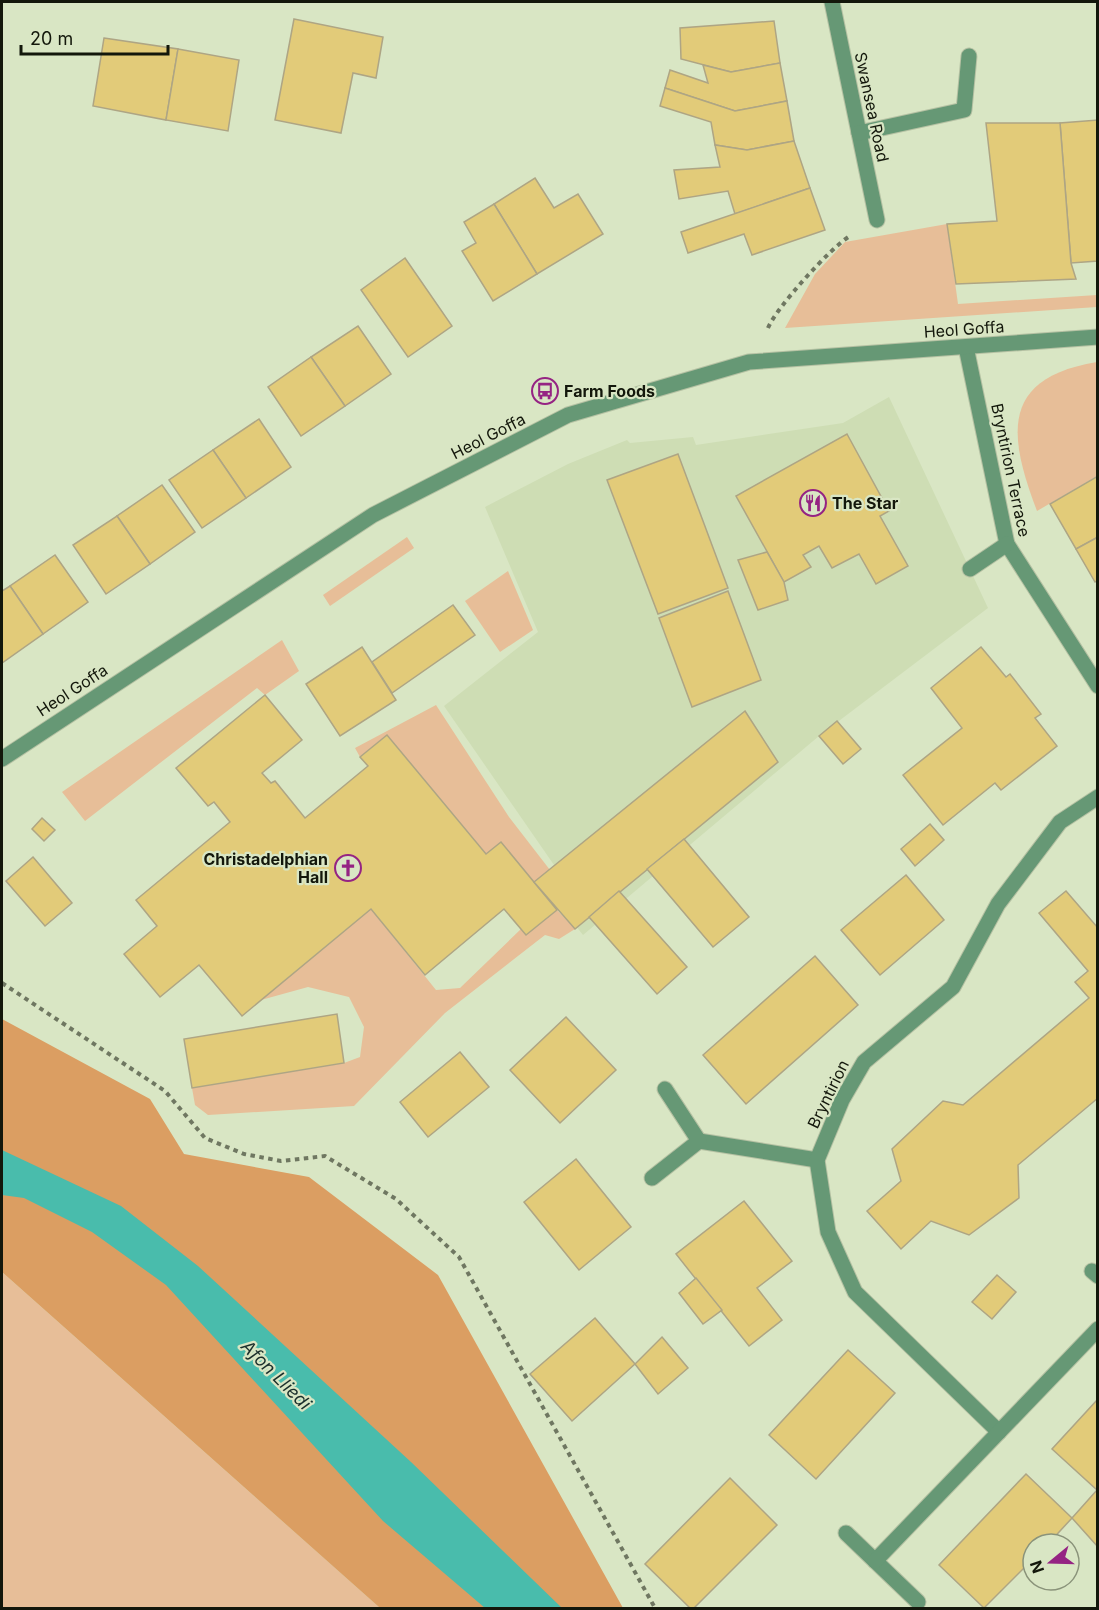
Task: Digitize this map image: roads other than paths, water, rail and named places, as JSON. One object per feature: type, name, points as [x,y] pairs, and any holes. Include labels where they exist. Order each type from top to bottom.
[{"type":"street","name":"Swansea Road","points":[[832,2],[877,220]]},
{"type":"street","points":[[859,133],[964,110],[969,56]]},
{"type":"street","name":"Heol Goffa","points":[[2,759],[374,514],[568,416],[749,362],[1098,337]]},
{"type":"street","name":"Bryntirion Terrace","points":[[966,346],[1007,544],[1098,686]]},
{"type":"street","points":[[970,569],[1007,544]]},
{"type":"street","name":"Bryntirion","points":[[817,1160],[842,1100],[864,1062],[953,987],[998,904],[1060,822],[1098,797]]},
{"type":"street","points":[[665,1089],[699,1141]]},
{"type":"street","points":[[652,1178],[699,1141],[817,1160],[828,1232],[855,1292],[999,1432]]},
{"type":"street","points":[[875,1561],[1098,1329]]},
{"type":"street","points":[[846,1533],[918,1602]]},
{"type":"water","name":"Afon Lliedi","points":[[2,1150],[121,1206],[198,1266],[411,1462],[562,1608],[485,1608],[383,1521],[166,1285],[92,1232],[24,1198],[2,1195]]},
{"type":"place","name":"Farm Foods","points":[[545,391]]},
{"type":"place","name":"The Star","points":[[813,503]]},
{"type":"place","name":"Christadelphian Hall","points":[[348,868]]}]
